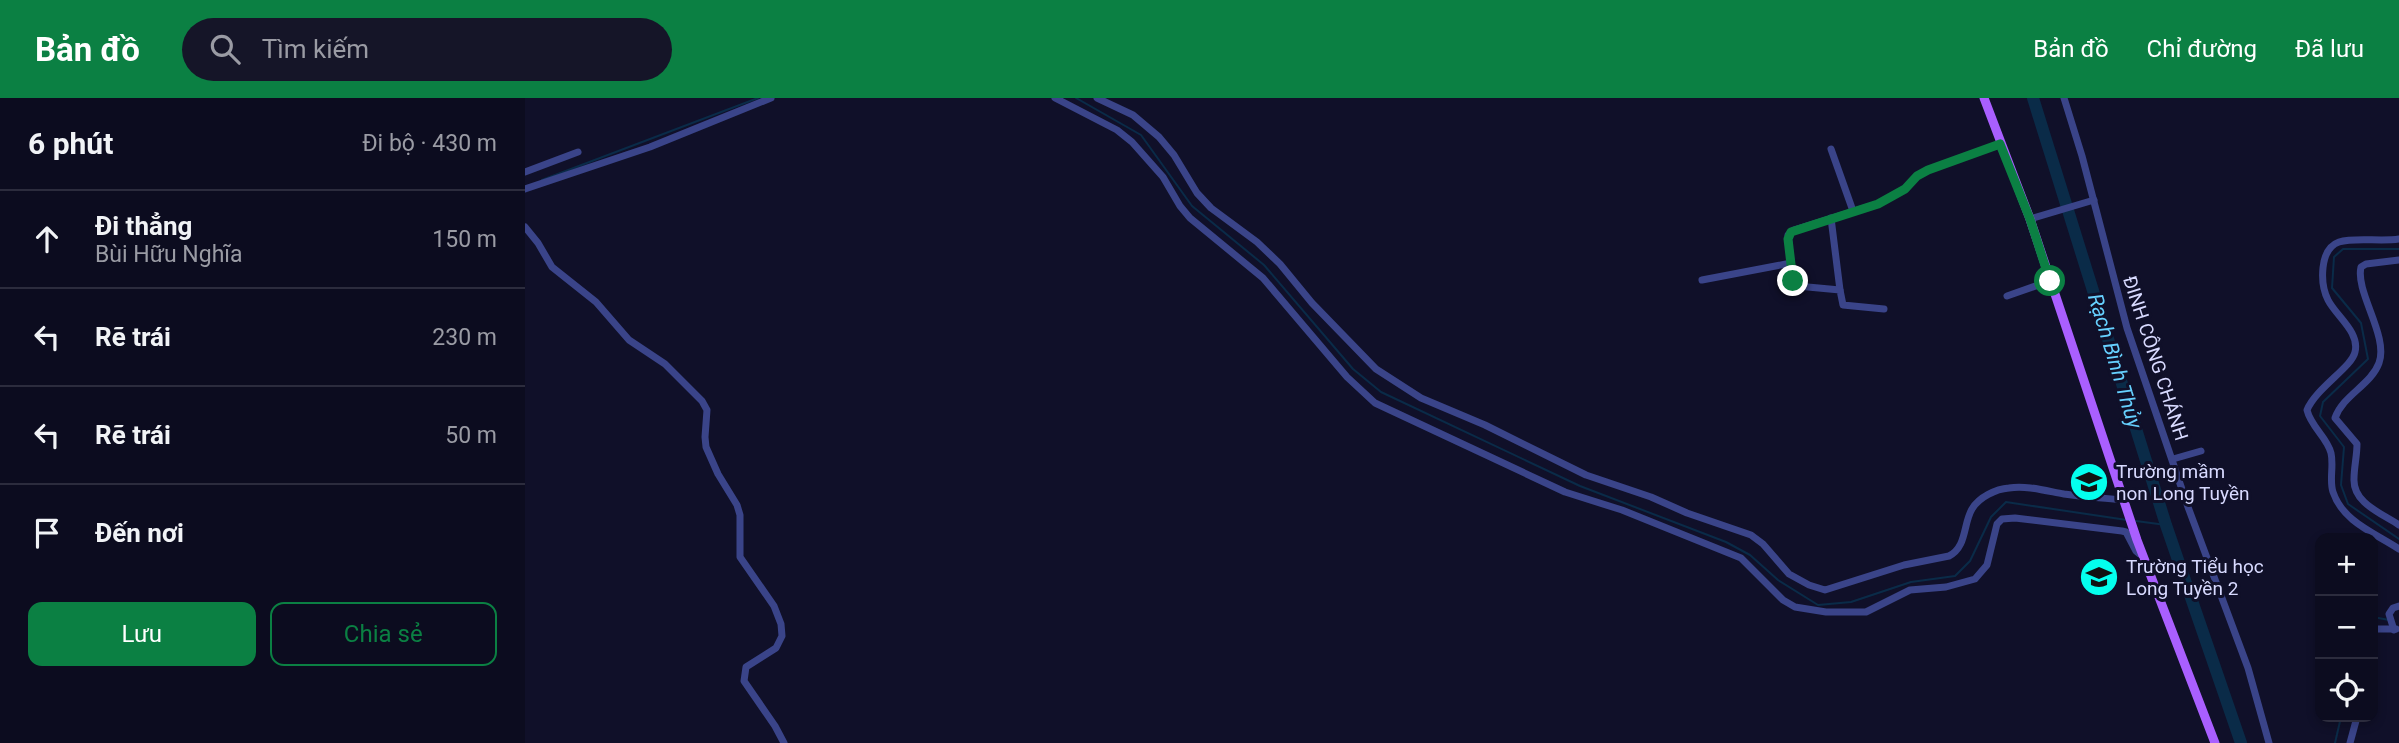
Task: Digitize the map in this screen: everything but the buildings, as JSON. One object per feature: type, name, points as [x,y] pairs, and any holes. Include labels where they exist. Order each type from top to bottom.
[{"type":"main road","points":[[1984,98],[2030,219],[2137,540],[2215,743]]},
{"type":"street","points":[[525,189],[650,147],[771,98]]},
{"type":"street","points":[[1055,98],[1117,130],[1132,142],[1163,177],[1190,218],[1263,278],[1347,377],[1375,403],[1565,492],[1622,510],[1741,558],[1783,600],[1795,607],[1859,613],[1910,590],[1968,583],[1984,569],[1997,524],[2002,519],[2015,518],[2122,531],[2129,536],[2136,551],[2145,559]]},
{"type":"street","points":[[1097,98],[1133,115],[1159,137],[1174,155],[1197,193],[1211,208],[1257,242],[1280,264],[1312,303],[1365,359],[1390,380],[1421,398],[1485,425],[1585,475],[1751,535],[1763,544],[1789,574],[1809,585],[1825,590],[1904,565],[1949,556],[1955,553],[1962,543],[1965,525],[1981,499],[2010,488],[2125,503]]},
{"type":"street","name":"ĐINH CÔNG CHÁNH","points":[[2064,98],[2127,328],[2248,668],[2269,743]]},
{"type":"street","points":[[1840,290],[1797,286],[1793,281],[1788,239],[1790,233],[1880,203],[1905,189],[1917,176],[1928,170],[2000,144]]},
{"type":"street","points":[[1831,149],[1853,211]]},
{"type":"street","points":[[525,172],[578,152]]},
{"type":"street","points":[[2030,219],[2094,200]]},
{"type":"street","points":[[1831,218],[1843,305],[1884,309]]},
{"type":"street","points":[[525,227],[552,267],[596,302],[629,340],[665,364],[702,401],[707,410],[706,447],[740,515],[740,557],[774,606],[782,629],[777,646],[745,667],[744,681],[784,743]]},
{"type":"street","points":[[2399,239],[2383,242],[2344,241],[2329,249],[2323,266],[2326,295],[2348,327],[2355,350],[2352,358],[2326,383],[2307,410],[2332,456],[2331,483],[2338,503],[2360,527],[2399,549]]},
{"type":"street","points":[[2399,261],[2366,264],[2361,267],[2360,278],[2373,317],[2380,358],[2374,372],[2344,403],[2335,418],[2357,444],[2354,486],[2356,495],[2399,525]]},
{"type":"street","points":[[1702,280],[1791,263]]},
{"type":"street","points":[[2007,296],[2050,281]]},
{"type":"street","points":[[2173,459],[2201,451]]},
{"type":"street","points":[[2378,628],[2396,628],[2390,611],[2399,606]]},
{"type":"street","points":[[2350,743],[2356,722]]},
{"type":"waterway","points":[[542,180],[758,98]]},
{"type":"waterway","points":[[1076,98],[1141,135],[1192,206],[1264,265],[1353,369],[1381,392],[1580,486],[1726,542],[1750,555],[1778,580],[1818,605],[1851,602],[1911,582],[1955,576],[1970,561],[1991,517],[2006,502],[2127,520]]},
{"type":"waterway","name":"Rạch Bình Thủy","points":[[2033,98],[2166,525],[2241,743]]},
{"type":"waterway","points":[[2399,249],[2343,249],[2334,257],[2332,288],[2361,323],[2368,359],[2323,402],[2320,416],[2344,447],[2341,485],[2348,504],[2399,539]]},
{"type":"waterway","points":[[2136,521],[2166,525]]},
{"type":"waterway","points":[[2378,618],[2389,620]]},
{"type":"waterway","points":[[2335,743],[2340,722]]},
{"type":"place","name":"Trường mầm non Long Tuyền","points":[[2089,482]]},
{"type":"place","name":"Trường Tiểu học Long Tuyền 2","points":[[2099,577]]},
{"type":"route","points":[[1793,281],[1788,239],[1791,232],[1878,204],[1905,189],[1917,176],[1928,170],[2000,144],[2030,219],[2050,281]]}]
